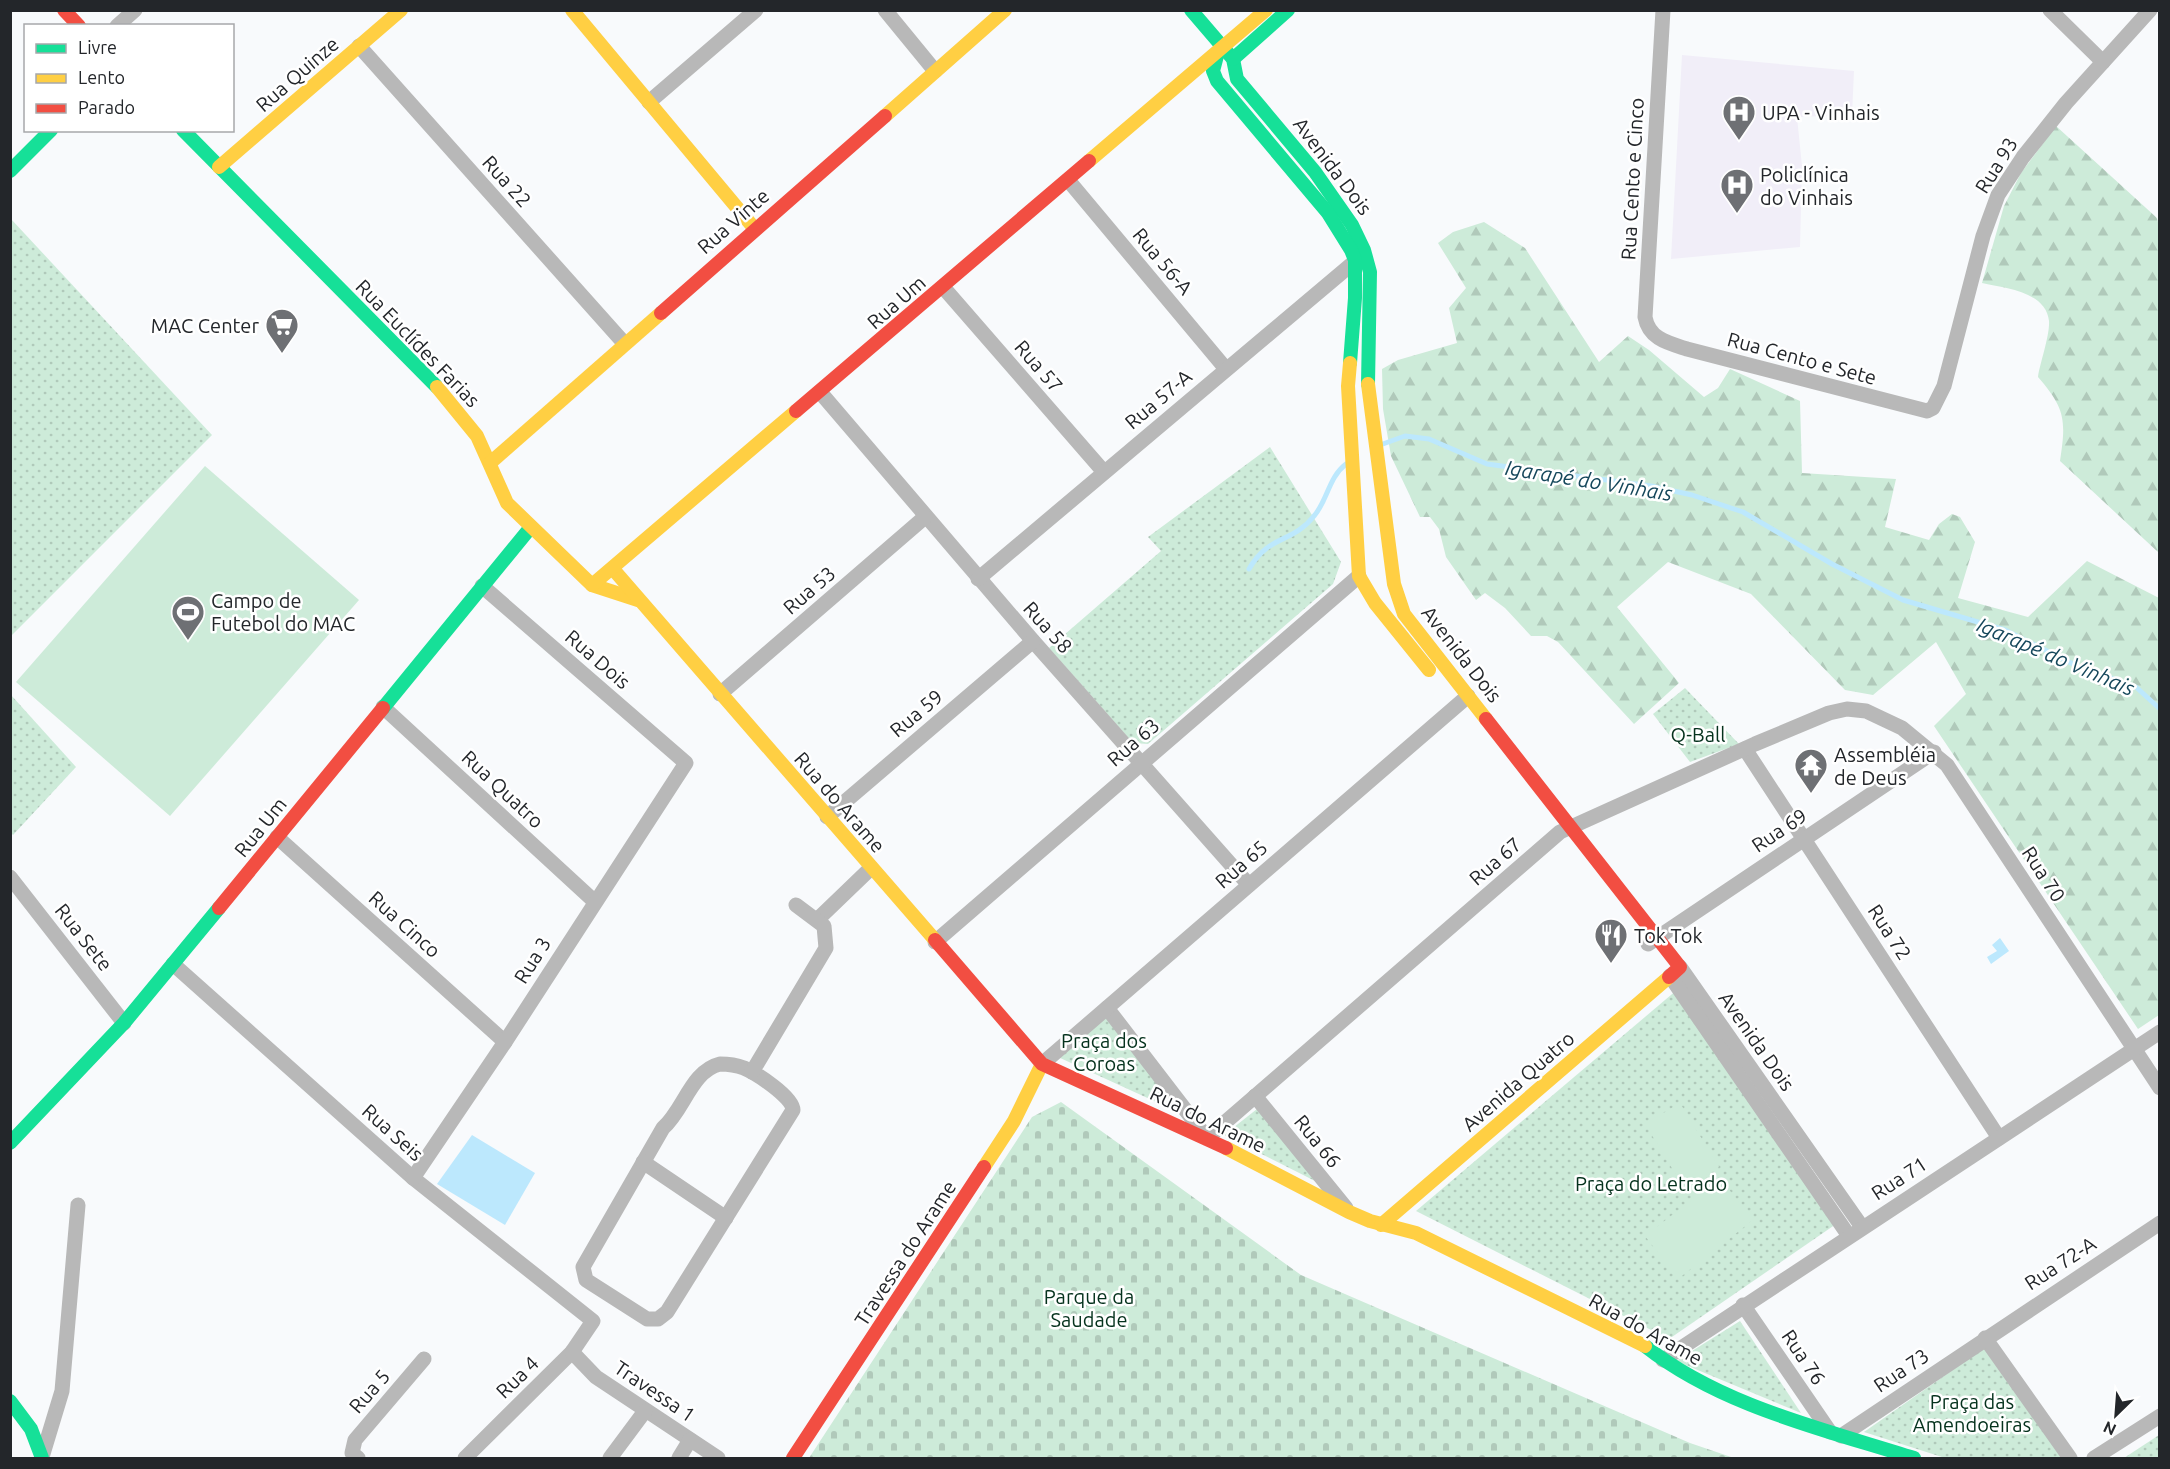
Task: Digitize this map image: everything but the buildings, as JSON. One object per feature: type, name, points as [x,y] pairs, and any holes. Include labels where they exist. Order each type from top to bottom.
[{"type":"street","points":[[64,10],[77,24]]},
{"type":"street","points":[[119,24],[135,10]]},
{"type":"street","name":"Rua Quinze","points":[[219,167],[401,10]]},
{"type":"street","points":[[572,10],[754,228]]},
{"type":"street","points":[[649,102],[756,10]]},
{"type":"street","points":[[885,10],[935,71]]},
{"type":"street","name":"Rua Vinte","points":[[490,463],[754,228],[1005,10]]},
{"type":"street","name":"Avenida Dois","points":[[1191,10],[1221,49],[1233,59],[1233,70],[1237,79],[1338,202],[1361,257],[1370,272],[1368,382],[1372,435],[1394,584],[1400,605],[1409,622],[1463,700],[1653,940],[1855,1231]]},
{"type":"street","name":"Rua Um","points":[[592,585],[1266,10]]},
{"type":"street","points":[[1233,59],[1288,10]]},
{"type":"street","name":"Rua Cento e Cinco","points":[[1663,10],[1645,316],[1650,332],[1664,342]]},
{"type":"street","points":[[2050,10],[2103,62]]},
{"type":"street","name":"Rua 93","points":[[1931,410],[1944,386],[1983,236],[1998,195],[2028,151],[2150,10]]},
{"type":"street","name":"Rua 22","points":[[359,46],[624,344]]},
{"type":"street","name":"Avenida Dois","points":[[1221,49],[1213,66],[1217,81],[1328,213],[1361,257],[1347,386],[1359,576],[1375,603],[1438,682],[1463,700]]},
{"type":"street","points":[[10,171],[49,132]]},
{"type":"street","name":"Rua Euclídes Farias","points":[[185,132],[451,401],[478,437],[501,495],[531,527],[592,585],[627,595],[640,602]]},
{"type":"street","name":"Rua 56-A","points":[[1068,180],[1226,369]]},
{"type":"street","name":"Rua 57-A","points":[[978,579],[1361,257]]},
{"type":"street","name":"Rua 57","points":[[943,287],[1104,472]]},
{"type":"street","name":"Rua Cento e Sete","points":[[1664,342],[1900,405],[1931,410]]},
{"type":"street","name":"Rua 58","points":[[820,392],[978,579],[1249,885]]},
{"type":"street","name":"Rua 53","points":[[720,694],[925,517]]},
{"type":"street","name":"Rua Um","points":[[12,1140],[124,1023],[531,527]]},
{"type":"street","name":"Rua do Arame","points":[[613,569],[1042,1064],[1207,1138],[1349,1212],[1382,1225],[1416,1233],[1643,1345],[1683,1374],[1729,1395],[1836,1434],[1914,1458]]},
{"type":"street","name":"Rua 63","points":[[935,942],[1359,576]]},
{"type":"street","name":"Rua Dois","points":[[482,586],[686,763]]},
{"type":"street","name":"Rua 59","points":[[827,817],[1033,641]]},
{"type":"street","name":"Rua 65","points":[[1042,1064],[1463,700]]},
{"type":"street","name":"Rua Quatro","points":[[383,708],[594,901]]},
{"type":"street","name":"Rua 67","points":[[1207,1138],[1566,829],[1829,713],[1847,709],[1866,711]]},
{"type":"street","name":"Rua 70","points":[[1866,711],[1902,729],[1934,752],[1947,765],[2160,1088]]},
{"type":"street","name":"Rua 72","points":[[1745,749],[1999,1138]]},
{"type":"street","name":"Rua 69","points":[[1653,940],[1934,752]]},
{"type":"street","name":"Rua 3","points":[[413,1178],[505,1042],[594,901],[686,763]]},
{"type":"street","name":"Rua Cinco","points":[[277,837],[505,1042]]},
{"type":"street","points":[[818,918],[871,868]]},
{"type":"street","name":"Rua Sete","points":[[10,877],[124,1023]]},
{"type":"street","points":[[752,1072],[826,948],[826,933],[818,918],[796,905]]},
{"type":"street","name":"Rua Seis","points":[[173,964],[413,1178],[593,1322]]},
{"type":"street","name":"Avenida Quatro","points":[[1382,1225],[1675,972]]},
{"type":"street","points":[[1107,1008],[1207,1138]]},
{"type":"street","name":"Rua 71","points":[[1663,1360],[1855,1231],[2160,1032]]},
{"type":"street","points":[[720,1064],[741,1067],[752,1072],[789,1100],[793,1110],[667,1311],[658,1319],[646,1319],[586,1280],[583,1267],[586,1258],[663,1128],[674,1119],[704,1072],[720,1064]]},
{"type":"street","name":"Travessa do Arame","points":[[793,1458],[1014,1121],[1042,1064]]},
{"type":"street","name":"Rua 66","points":[[1255,1096],[1349,1212]]},
{"type":"street","points":[[643,1162],[726,1218]]},
{"type":"street","points":[[1404,1205],[1403,1219],[1416,1233]]},
{"type":"street","points":[[42,1458],[62,1391],[78,1206]]},
{"type":"street","name":"Rua 72-A","points":[[1984,1338],[2160,1223]]},
{"type":"street","name":"Rua 76","points":[[1743,1305],[1836,1434]]},
{"type":"street","name":"Rua 4","points":[[465,1458],[572,1352],[593,1322]]},
{"type":"street","points":[[1984,1338],[2070,1458]]},
{"type":"street","name":"Rua 73","points":[[1836,1434],[1984,1338]]},
{"type":"street","name":"Travessa 1","points":[[572,1352],[596,1377],[718,1458]]},
{"type":"street","name":"Rua 5","points":[[355,1456],[355,1440],[424,1359]]},
{"type":"street","points":[[10,1401],[31,1429],[42,1458]]},
{"type":"street","points":[[610,1458],[645,1411]]},
{"type":"street","points":[[2094,1458],[2160,1416]]},
{"type":"street","points":[[679,1458],[690,1440]]},
{"type":"shaded area","name":"UPA - Vinhais","points":[[1682,55],[1854,71],[1852,115],[1797,117],[1802,166],[1800,247],[1671,259]]},
{"type":"green space","points":[[2056,126],[2157,218],[2160,231],[2159,553],[2060,461],[2063,436],[2062,416],[2054,398],[2038,377],[2049,327],[2046,311],[2040,303],[2023,293],[1982,283],[2004,206],[2021,173]]},
{"type":"green space","points":[[11,219],[212,435],[11,636]]},
{"type":"green space","points":[[1484,222],[1525,248],[1599,362],[1628,336],[1649,350],[1704,397],[1718,388],[1730,369],[1800,401],[1802,473],[1896,479],[1885,527],[1929,540],[1939,524],[1952,514],[1960,517],[1975,542],[1958,598],[2028,617],[2087,561],[2159,598],[2159,1015],[2138,1029],[1934,726],[1966,694],[1936,642],[1873,695],[1845,690],[1751,594],[1668,562],[1617,607],[1679,683],[1634,724],[1558,642],[1547,636],[1531,636],[1505,608],[1485,593],[1476,600],[1446,557],[1439,529],[1430,517],[1420,517],[1391,456],[1383,409],[1382,369],[1398,360],[1457,343],[1449,308],[1466,288],[1438,243],[1453,232]]},
{"type":"green space","points":[[1270,447],[1341,562],[1333,584],[1148,744],[1133,743],[1049,648],[1161,551],[1148,537]]},
{"type":"green space","name":"Campo de Futebol do MAC","points":[[205,466],[359,600],[170,816],[16,682]]},
{"type":"green space","name":"Q-Ball","points":[[1685,688],[1739,744],[1690,762],[1653,714]]},
{"type":"green space","points":[[11,695],[76,767],[13,835],[10,832]]},
{"type":"green space","name":"Praça do Letrado","points":[[1678,989],[1839,1222],[1669,1339],[1416,1211]]},
{"type":"green space","name":"Praça dos Coroas","points":[[1107,1016],[1178,1112],[1058,1057]]},
{"type":"green space","name":"Parque da Saudade","points":[[1061,1102],[1301,1275],[1690,1443],[1734,1458],[809,1458],[1032,1117]]},
{"type":"green space","points":[[1680,1103],[1719,1167],[1684,1188],[1645,1124]]},
{"type":"green space","points":[[1257,1109],[1323,1185],[1224,1135]]},
{"type":"green space","points":[[1720,1178],[1753,1220],[1678,1279],[1645,1236]]},
{"type":"green space","points":[[1740,1321],[1801,1413],[1676,1361]]},
{"type":"green space","name":"Praça das Amendoeiras","points":[[1984,1348],[2062,1458],[1945,1458],[1864,1432]]},
{"type":"green space","points":[[2159,1435],[2159,1458],[2124,1458]]},
{"type":"water","points":[[2000,938],[2009,951],[1991,964],[1987,957],[1997,951],[1992,945]]},
{"type":"water","points":[[472,1135],[535,1173],[505,1225],[437,1184]]},
{"type":"waterway","name":"Igarapé do Vinhais","points":[[1380,445],[1405,436],[1429,439],[1487,464],[1651,486],[1692,495],[1743,512],[1832,564],[1903,600],[2005,630],[2077,666],[2136,687],[2160,709]]},
{"type":"waterway","name":"Igarapé do Vinhais","points":[[1249,569],[1264,550],[1306,525],[1319,510],[1335,476],[1346,464]]},
{"type":"traffic: fast","points":[[1191,10],[1233,59],[1237,79],[1315,172],[1352,225],[1364,250],[1370,272],[1368,384]]},
{"type":"traffic: fast","points":[[1233,59],[1288,10]]},
{"type":"traffic: fast","points":[[1218,52],[1213,71],[1217,81],[1328,213],[1351,250],[1355,260],[1355,298],[1350,363]]},
{"type":"traffic: fast","points":[[10,171],[49,132]]},
{"type":"traffic: fast","points":[[185,132],[437,387]]},
{"type":"traffic: fast","points":[[383,708],[531,527]]},
{"type":"traffic: fast","points":[[10,1143],[124,1023],[219,908]]},
{"type":"traffic: fast","points":[[1645,1346],[1706,1385],[1740,1400],[1809,1426],[1914,1458]]},
{"type":"traffic: fast","points":[[10,1401],[31,1429],[42,1458]]},
{"type":"traffic: slow","points":[[219,167],[401,10]]},
{"type":"traffic: slow","points":[[572,10],[754,228]]},
{"type":"traffic: slow","points":[[885,116],[1005,10]]},
{"type":"traffic: slow","points":[[1089,161],[1266,10]]},
{"type":"traffic: slow","points":[[490,463],[661,313]]},
{"type":"traffic: slow","points":[[1350,363],[1348,386],[1359,576],[1375,603],[1429,670]]},
{"type":"traffic: slow","points":[[1368,384],[1394,584],[1404,614],[1486,719]]},
{"type":"traffic: slow","points":[[437,387],[477,436],[507,503],[592,585],[638,600]]},
{"type":"traffic: slow","points":[[592,585],[796,411]]},
{"type":"traffic: slow","points":[[613,569],[935,940]]},
{"type":"traffic: slow","points":[[1381,1225],[1669,977]]},
{"type":"traffic: slow","points":[[984,1167],[1014,1121],[1042,1064]]},
{"type":"traffic: slow","points":[[1226,1148],[1349,1212],[1370,1221],[1416,1233],[1645,1346]]},
{"type":"traffic: jam","points":[[64,10],[77,24]]},
{"type":"traffic: jam","points":[[661,313],[885,116]]},
{"type":"traffic: jam","points":[[796,411],[1089,161]]},
{"type":"traffic: jam","points":[[219,908],[383,708]]},
{"type":"traffic: jam","points":[[1486,719],[1680,967],[1669,977]]},
{"type":"traffic: jam","points":[[935,940],[1042,1064],[1226,1148]]},
{"type":"traffic: jam","points":[[793,1458],[984,1167]]},
{"type":"place","name":"UPA - Vinhais","points":[[1739,141]]},
{"type":"place","name":"Policlínica do Vinhais","points":[[1737,214]]},
{"type":"place","name":"MAC Center","points":[[282,354]]},
{"type":"place","name":"Campo de Futebol do MAC","points":[[188,641]]},
{"type":"place","name":"Assembléia de Deus","points":[[1811,794]]},
{"type":"place","name":"Tok Tok","points":[[1611,964]]}]
